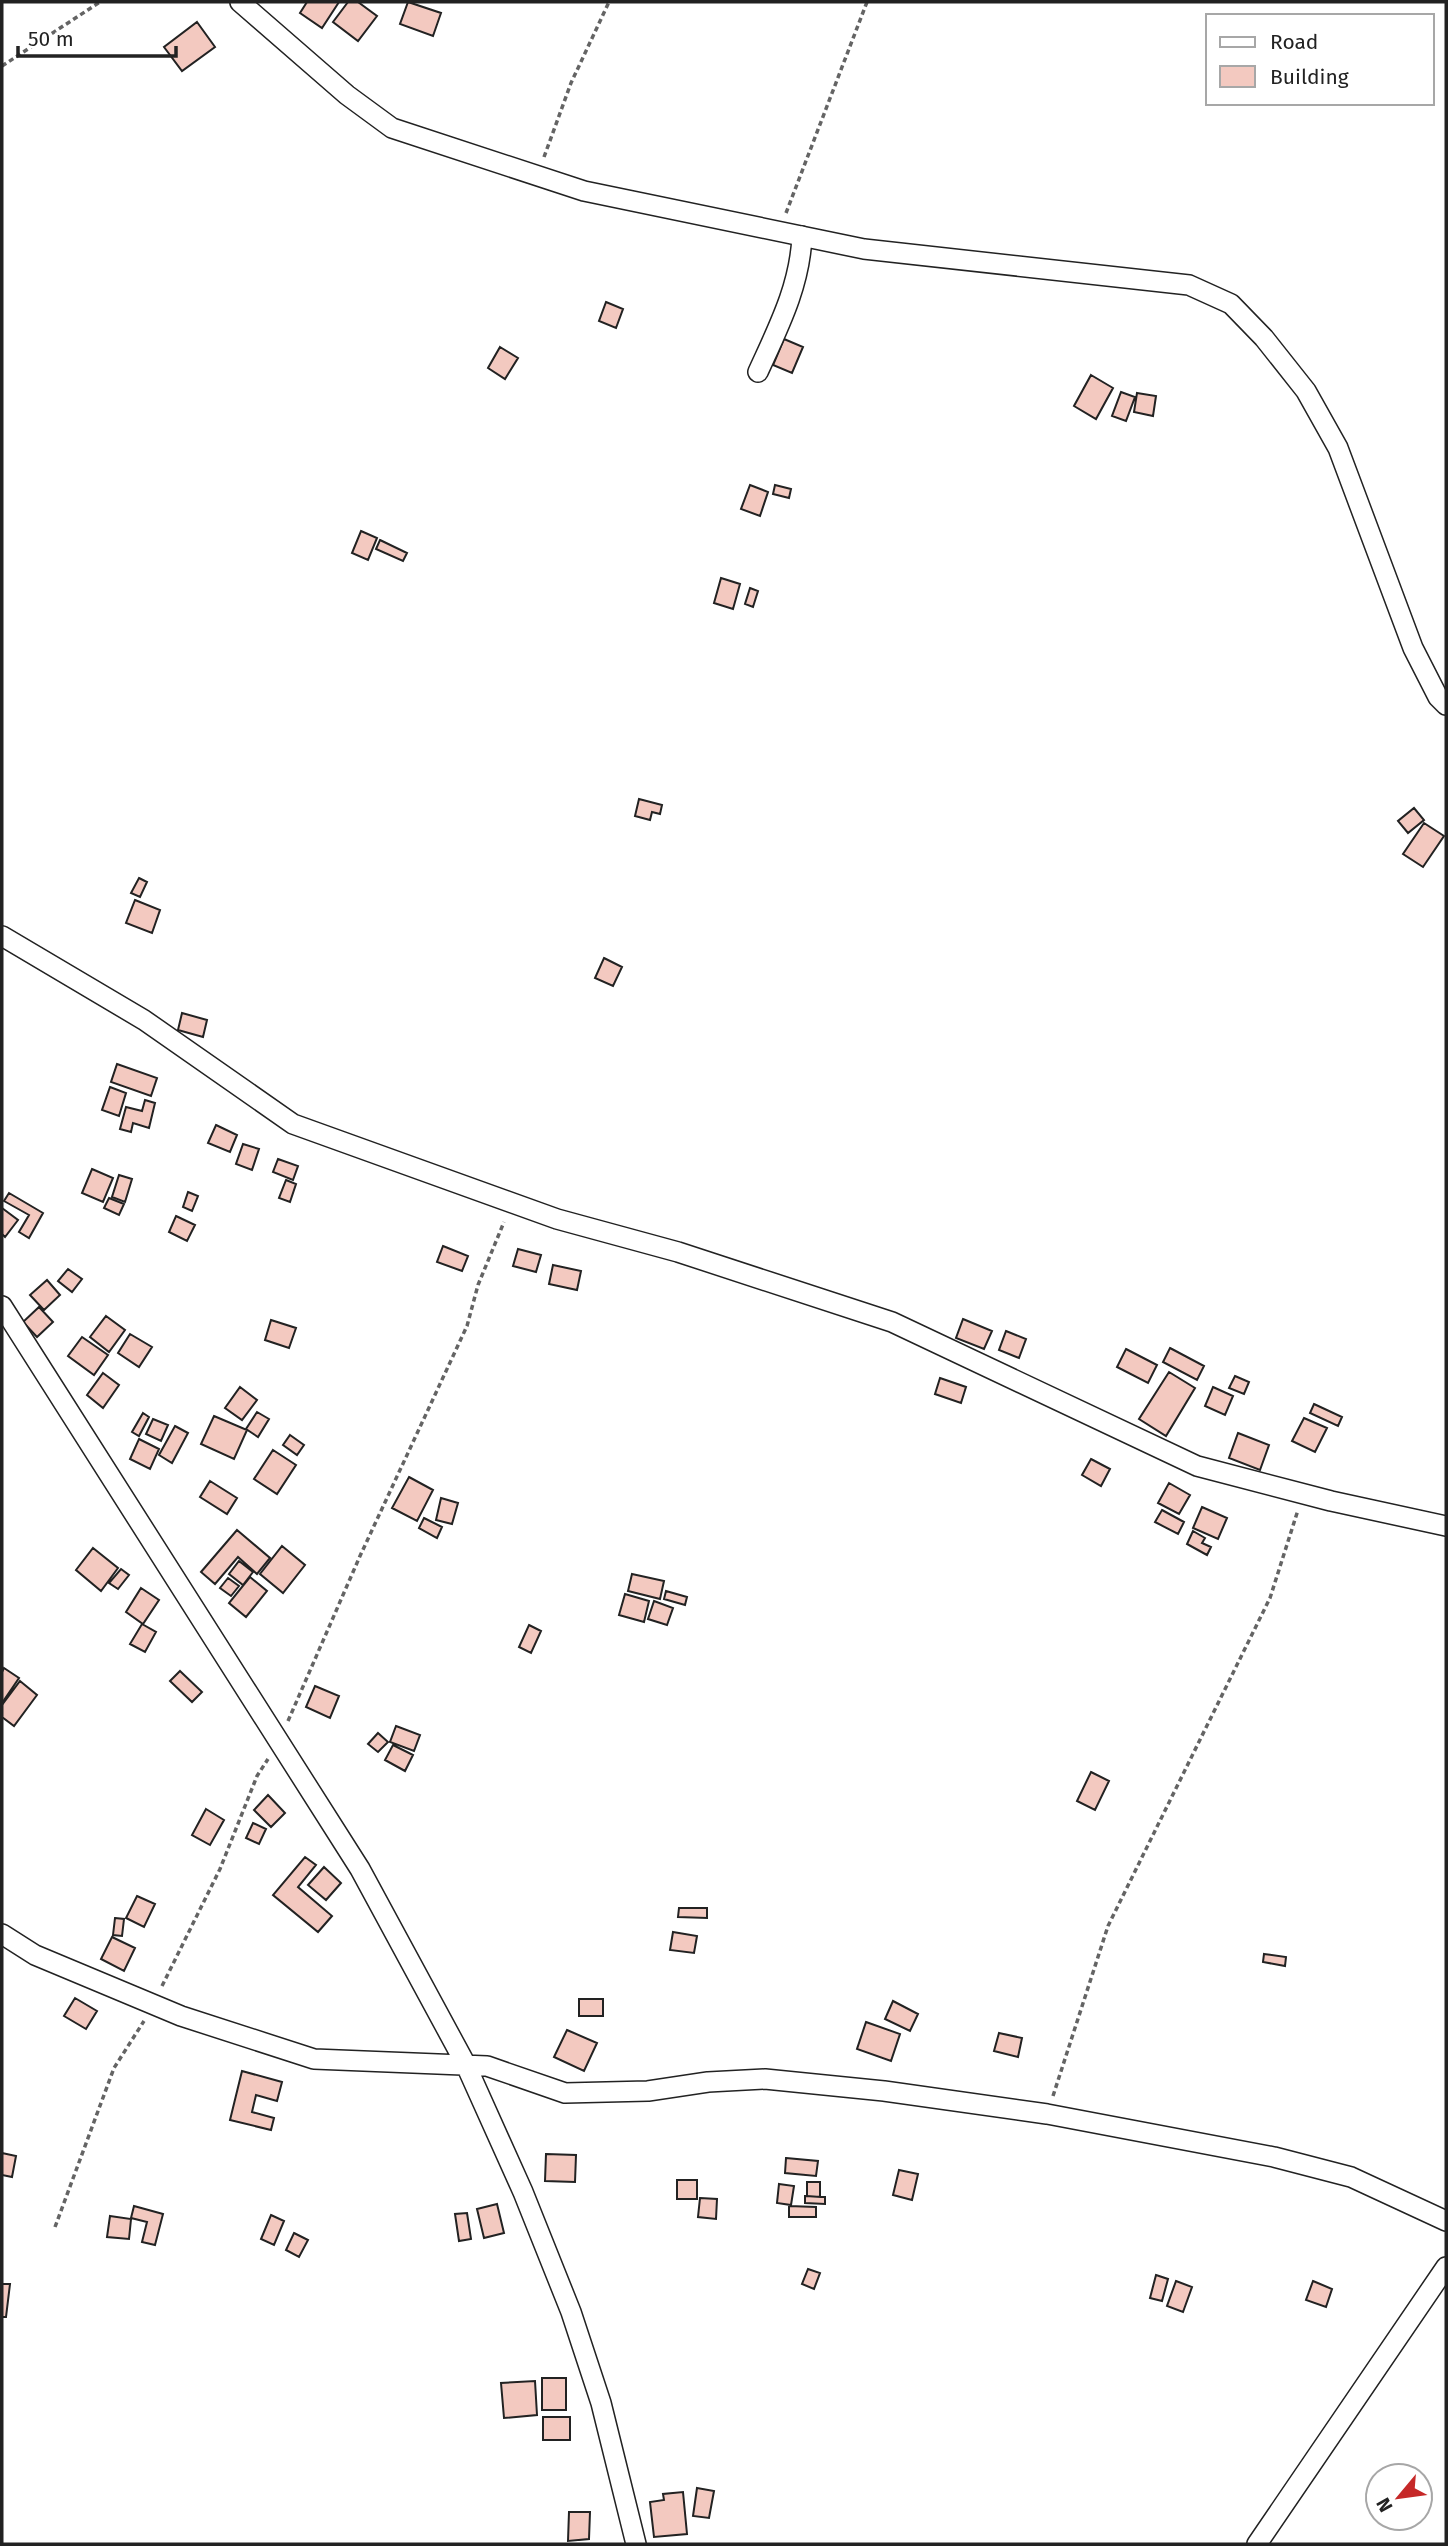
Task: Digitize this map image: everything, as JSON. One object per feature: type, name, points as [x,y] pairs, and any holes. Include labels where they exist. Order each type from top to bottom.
[{"type":"street","points":[[240,2],[347,95],[392,128],[584,191],[864,249],[1189,285],[1231,304],[1264,338],[1306,391],[1338,448],[1413,648],[1438,696],[1446,705]]},
{"type":"street","points":[[758,372],[791,299],[801,255],[802,236]]},
{"type":"street","points":[[2,936],[144,1020],[293,1124],[510,1202],[892,1322],[1197,1466],[1304,1494],[1446,1526]]},
{"type":"street","points":[[2,1306],[360,1869],[465,2063],[523,2192],[570,2312],[601,2403],[636,2544]]},
{"type":"street","points":[[2,1934],[35,1955],[152,2004],[314,2059],[465,2063],[487,2066],[565,2093],[648,2091],[708,2082],[765,2079],[884,2091],[1047,2114],[1195,2141],[1351,2177],[1446,2221]]},
{"type":"street","points":[[1257,2544],[1446,2267]]},
{"type":"path","points":[[2,66],[100,2]]},
{"type":"path","points":[[538,176],[571,83],[609,2]]},
{"type":"path","points":[[779,231],[867,2]]},
{"type":"path","points":[[55,2227],[114,2067],[152,2004],[220,1869],[257,1776],[279,1742],[366,1544],[467,1326],[478,1285],[510,1202]]},
{"type":"path","points":[[1047,2114],[1108,1926],[1270,1598],[1304,1494]]},
{"type":"building","points":[[307,2],[339,2],[322,28],[300,13]]},
{"type":"building","points":[[348,2],[358,2],[377,16],[358,41],[333,22]]},
{"type":"building","points":[[408,2],[441,13],[433,36],[400,24]]},
{"type":"building","points":[[197,22],[215,47],[182,71],[164,47]]},
{"type":"building","points":[[606,302],[623,309],[616,328],[599,321]]},
{"type":"building","points":[[784,339],[803,347],[792,373],[773,365]]},
{"type":"building","points":[[500,347],[518,358],[505,379],[488,368]]},
{"type":"building","points":[[1091,375],[1113,388],[1096,419],[1074,406]]},
{"type":"building","points":[[1121,392],[1135,397],[1126,421],[1112,416]]},
{"type":"building","points":[[1137,393],[1156,396],[1153,416],[1134,412]]},
{"type":"building","points":[[750,485],[768,492],[760,516],[741,509]]},
{"type":"building","points":[[775,485],[791,489],[789,498],[773,494]]},
{"type":"building","points":[[361,531],[377,538],[368,560],[352,553]]},
{"type":"building","points":[[380,540],[407,553],[403,561],[376,549]]},
{"type":"building","points":[[721,578],[740,584],[733,609],[714,603]]},
{"type":"building","points":[[750,588],[758,591],[753,607],[745,604]]},
{"type":"building","points":[[639,799],[662,805],[660,814],[652,812],[650,820],[635,816]]},
{"type":"building","points":[[1414,808],[1424,820],[1408,833],[1398,821]]},
{"type":"building","points":[[1424,823],[1444,836],[1423,867],[1403,854]]},
{"type":"building","points":[[139,878],[147,882],[140,897],[131,893]]},
{"type":"building","points":[[135,900],[160,910],[152,933],[126,923]]},
{"type":"building","points":[[604,958],[622,967],[613,986],[595,978]]},
{"type":"building","points":[[182,1013],[207,1020],[203,1037],[178,1030]]},
{"type":"building","points":[[117,1064],[157,1078],[151,1096],[111,1082]]},
{"type":"building","points":[[110,1087],[126,1093],[119,1116],[102,1110]]},
{"type":"building","points":[[145,1100],[155,1103],[149,1128],[133,1123],[131,1132],[120,1129],[126,1107],[142,1111]]},
{"type":"building","points":[[216,1125],[237,1135],[230,1152],[208,1143]]},
{"type":"building","points":[[243,1144],[259,1149],[252,1170],[236,1164]]},
{"type":"building","points":[[278,1159],[298,1166],[293,1180],[273,1172]]},
{"type":"building","points":[[92,1169],[113,1178],[103,1202],[82,1193]]},
{"type":"building","points":[[119,1175],[132,1179],[125,1202],[112,1197]]},
{"type":"building","points":[[286,1180],[296,1184],[290,1202],[279,1198]]},
{"type":"building","points":[[188,1192],[198,1196],[192,1211],[183,1207]]},
{"type":"building","points":[[9,1193],[43,1213],[29,1238],[19,1232],[29,1215],[4,1201]]},
{"type":"building","points":[[109,1198],[124,1204],[119,1215],[104,1208]]},
{"type":"building","points":[[2,1208],[18,1220],[5,1237],[2,1234]]},
{"type":"building","points":[[176,1216],[195,1225],[187,1241],[169,1232]]},
{"type":"building","points":[[443,1246],[468,1256],[462,1271],[437,1262]]},
{"type":"building","points":[[518,1249],[541,1255],[536,1272],[513,1266]]},
{"type":"building","points":[[553,1265],[581,1271],[577,1290],[549,1284]]},
{"type":"building","points":[[68,1269],[82,1279],[72,1292],[58,1281]]},
{"type":"building","points":[[47,1280],[60,1295],[44,1310],[30,1295]]},
{"type":"building","points":[[39,1307],[53,1322],[37,1337],[23,1322]]},
{"type":"building","points":[[106,1316],[125,1330],[109,1352],[90,1337]]},
{"type":"building","points":[[963,1319],[992,1331],[984,1349],[956,1338]]},
{"type":"building","points":[[271,1320],[296,1328],[289,1348],[265,1340]]},
{"type":"building","points":[[1006,1331],[1026,1339],[1019,1358],[999,1350]]},
{"type":"building","points":[[130,1334],[152,1347],[139,1367],[118,1353]]},
{"type":"building","points":[[82,1337],[108,1355],[94,1375],[68,1356]]},
{"type":"building","points":[[1170,1348],[1204,1366],[1197,1380],[1163,1362]]},
{"type":"building","points":[[1126,1349],[1157,1365],[1148,1383],[1117,1367]]},
{"type":"building","points":[[1169,1372],[1195,1388],[1166,1436],[1139,1419]]},
{"type":"building","points":[[103,1373],[119,1385],[103,1408],[87,1395]]},
{"type":"building","points":[[1235,1376],[1249,1382],[1244,1394],[1229,1388]]},
{"type":"building","points":[[940,1378],[966,1387],[961,1403],[935,1394]]},
{"type":"building","points":[[240,1387],[257,1400],[242,1420],[225,1408]]},
{"type":"building","points":[[1213,1387],[1233,1396],[1225,1415],[1205,1406]]},
{"type":"building","points":[[1314,1404],[1342,1417],[1338,1426],[1310,1413]]},
{"type":"building","points":[[257,1412],[269,1419],[258,1437],[246,1429]]},
{"type":"building","points":[[143,1413],[149,1417],[139,1436],[132,1432]]},
{"type":"building","points":[[214,1416],[247,1430],[234,1459],[201,1444]]},
{"type":"building","points":[[1304,1418],[1327,1428],[1315,1452],[1292,1441]]},
{"type":"building","points":[[153,1419],[168,1425],[161,1441],[146,1434]]},
{"type":"building","points":[[175,1426],[188,1433],[172,1463],[159,1455]]},
{"type":"building","points":[[1238,1433],[1269,1445],[1260,1470],[1229,1458]]},
{"type":"building","points":[[290,1435],[304,1445],[297,1455],[283,1445]]},
{"type":"building","points":[[139,1439],[159,1449],[150,1469],[130,1459]]},
{"type":"building","points":[[273,1450],[296,1465],[277,1494],[254,1479]]},
{"type":"building","points":[[1091,1459],[1110,1469],[1101,1486],[1082,1475]]},
{"type":"building","points":[[409,1477],[433,1490],[417,1521],[392,1508]]},
{"type":"building","points":[[210,1481],[237,1498],[227,1514],[200,1497]]},
{"type":"building","points":[[1169,1483],[1190,1495],[1179,1514],[1158,1503]]},
{"type":"building","points":[[441,1498],[458,1503],[452,1524],[436,1520]]},
{"type":"building","points":[[1202,1507],[1227,1518],[1218,1539],[1193,1528]]},
{"type":"building","points":[[1162,1510],[1184,1522],[1178,1534],[1155,1522]]},
{"type":"building","points":[[424,1518],[442,1527],[437,1538],[419,1528]]},
{"type":"building","points":[[237,1530],[270,1558],[257,1574],[238,1557],[215,1584],[201,1572]]},
{"type":"building","points":[[1193,1531],[1205,1538],[1202,1543],[1211,1547],[1207,1555],[1187,1544]]},
{"type":"building","points":[[282,1546],[305,1565],[283,1593],[260,1574]]},
{"type":"building","points":[[93,1548],[118,1568],[101,1591],[76,1570]]},
{"type":"building","points":[[239,1561],[253,1572],[243,1585],[229,1574]]},
{"type":"building","points":[[121,1569],[129,1575],[118,1589],[109,1583]]},
{"type":"building","points":[[632,1574],[664,1581],[660,1599],[628,1591]]},
{"type":"building","points":[[250,1577],[267,1591],[246,1617],[229,1603]]},
{"type":"building","points":[[228,1578],[239,1586],[231,1596],[220,1588]]},
{"type":"building","points":[[141,1588],[159,1600],[143,1624],[126,1612]]},
{"type":"building","points":[[666,1591],[687,1597],[685,1605],[664,1599]]},
{"type":"building","points":[[625,1594],[649,1601],[644,1622],[619,1615]]},
{"type":"building","points":[[654,1601],[673,1608],[667,1625],[648,1619]]},
{"type":"building","points":[[142,1624],[156,1632],[145,1652],[130,1644]]},
{"type":"building","points":[[529,1625],[541,1631],[531,1653],[519,1647]]},
{"type":"building","points":[[4,1668],[19,1678],[2,1703],[2,1672]]},
{"type":"building","points":[[180,1671],[202,1692],[192,1702],[170,1681]]},
{"type":"building","points":[[20,1681],[37,1695],[14,1726],[2,1717],[2,1705]]},
{"type":"building","points":[[315,1686],[339,1696],[330,1718],[306,1707]]},
{"type":"building","points":[[396,1726],[420,1735],[414,1751],[390,1742]]},
{"type":"building","points":[[378,1733],[388,1742],[378,1752],[368,1744]]},
{"type":"building","points":[[393,1745],[413,1755],[405,1771],[385,1760]]},
{"type":"building","points":[[1091,1772],[1109,1781],[1095,1810],[1077,1801]]},
{"type":"building","points":[[268,1795],[285,1813],[271,1827],[254,1810]]},
{"type":"building","points":[[206,1809],[224,1820],[210,1845],[192,1835]]},
{"type":"building","points":[[253,1823],[266,1829],[259,1844],[246,1838]]},
{"type":"building","points":[[305,1857],[316,1865],[298,1887],[332,1916],[318,1932],[273,1895]]},
{"type":"building","points":[[324,1867],[341,1883],[326,1900],[308,1885]]},
{"type":"building","points":[[137,1896],[155,1904],[144,1927],[126,1918]]},
{"type":"building","points":[[679,1908],[707,1908],[707,1918],[678,1917]]},
{"type":"building","points":[[115,1918],[124,1919],[122,1936],[113,1935]]},
{"type":"building","points":[[673,1932],[697,1936],[694,1953],[670,1950]]},
{"type":"building","points":[[112,1937],[135,1948],[124,1971],[101,1959]]},
{"type":"building","points":[[1264,1954],[1286,1957],[1285,1966],[1263,1962]]},
{"type":"building","points":[[75,1998],[97,2011],[86,2029],[64,2016]]},
{"type":"building","points":[[579,1999],[603,1999],[603,2016],[579,2016]]},
{"type":"building","points":[[893,2001],[918,2014],[910,2031],[885,2019]]},
{"type":"building","points":[[866,2022],[900,2034],[891,2061],[857,2049]]},
{"type":"building","points":[[567,2030],[597,2043],[584,2071],[554,2057]]},
{"type":"building","points":[[999,2033],[1022,2038],[1018,2057],[994,2051]]},
{"type":"building","points":[[242,2071],[282,2082],[277,2101],[256,2095],[252,2112],[274,2118],[271,2130],[230,2120]]},
{"type":"building","points":[[2,2153],[16,2156],[12,2177],[2,2175]]},
{"type":"building","points":[[546,2154],[576,2155],[575,2182],[545,2181]]},
{"type":"building","points":[[786,2158],[818,2161],[816,2176],[785,2173]]},
{"type":"building","points":[[899,2170],[918,2174],[912,2200],[893,2195]]},
{"type":"building","points":[[677,2180],[697,2180],[697,2199],[677,2199]]},
{"type":"building","points":[[807,2182],[820,2182],[820,2197],[807,2196]]},
{"type":"building","points":[[779,2184],[794,2186],[791,2205],[777,2203]]},
{"type":"building","points":[[805,2196],[825,2197],[825,2204],[805,2203]]},
{"type":"building","points":[[700,2198],[717,2199],[716,2219],[698,2217]]},
{"type":"building","points":[[497,2204],[504,2233],[484,2238],[477,2209]]},
{"type":"building","points":[[134,2206],[163,2214],[155,2245],[142,2242],[147,2222],[131,2218]]},
{"type":"building","points":[[789,2206],[816,2207],[816,2217],[789,2217]]},
{"type":"building","points":[[467,2213],[471,2239],[459,2241],[455,2214]]},
{"type":"building","points":[[271,2215],[284,2221],[274,2245],[261,2239]]},
{"type":"building","points":[[110,2216],[131,2219],[129,2239],[107,2237]]},
{"type":"building","points":[[294,2233],[308,2240],[299,2257],[286,2250]]},
{"type":"building","points":[[808,2269],[820,2273],[814,2289],[802,2284]]},
{"type":"building","points":[[1156,2275],[1168,2279],[1162,2301],[1150,2298]]},
{"type":"building","points":[[1176,2281],[1192,2287],[1183,2312],[1167,2306]]},
{"type":"building","points":[[1313,2281],[1332,2289],[1326,2307],[1306,2300]]},
{"type":"building","points":[[2,2284],[10,2284],[6,2317],[2,2317]]},
{"type":"building","points":[[542,2378],[566,2378],[566,2410],[542,2410]]},
{"type":"building","points":[[535,2381],[537,2415],[504,2418],[501,2383]]},
{"type":"building","points":[[543,2417],[570,2417],[570,2440],[543,2440]]},
{"type":"building","points":[[697,2488],[714,2491],[709,2518],[693,2516]]},
{"type":"building","points":[[683,2492],[687,2534],[654,2537],[650,2502],[664,2500],[663,2494]]},
{"type":"building","points":[[569,2512],[590,2512],[589,2539],[568,2541]]}]
